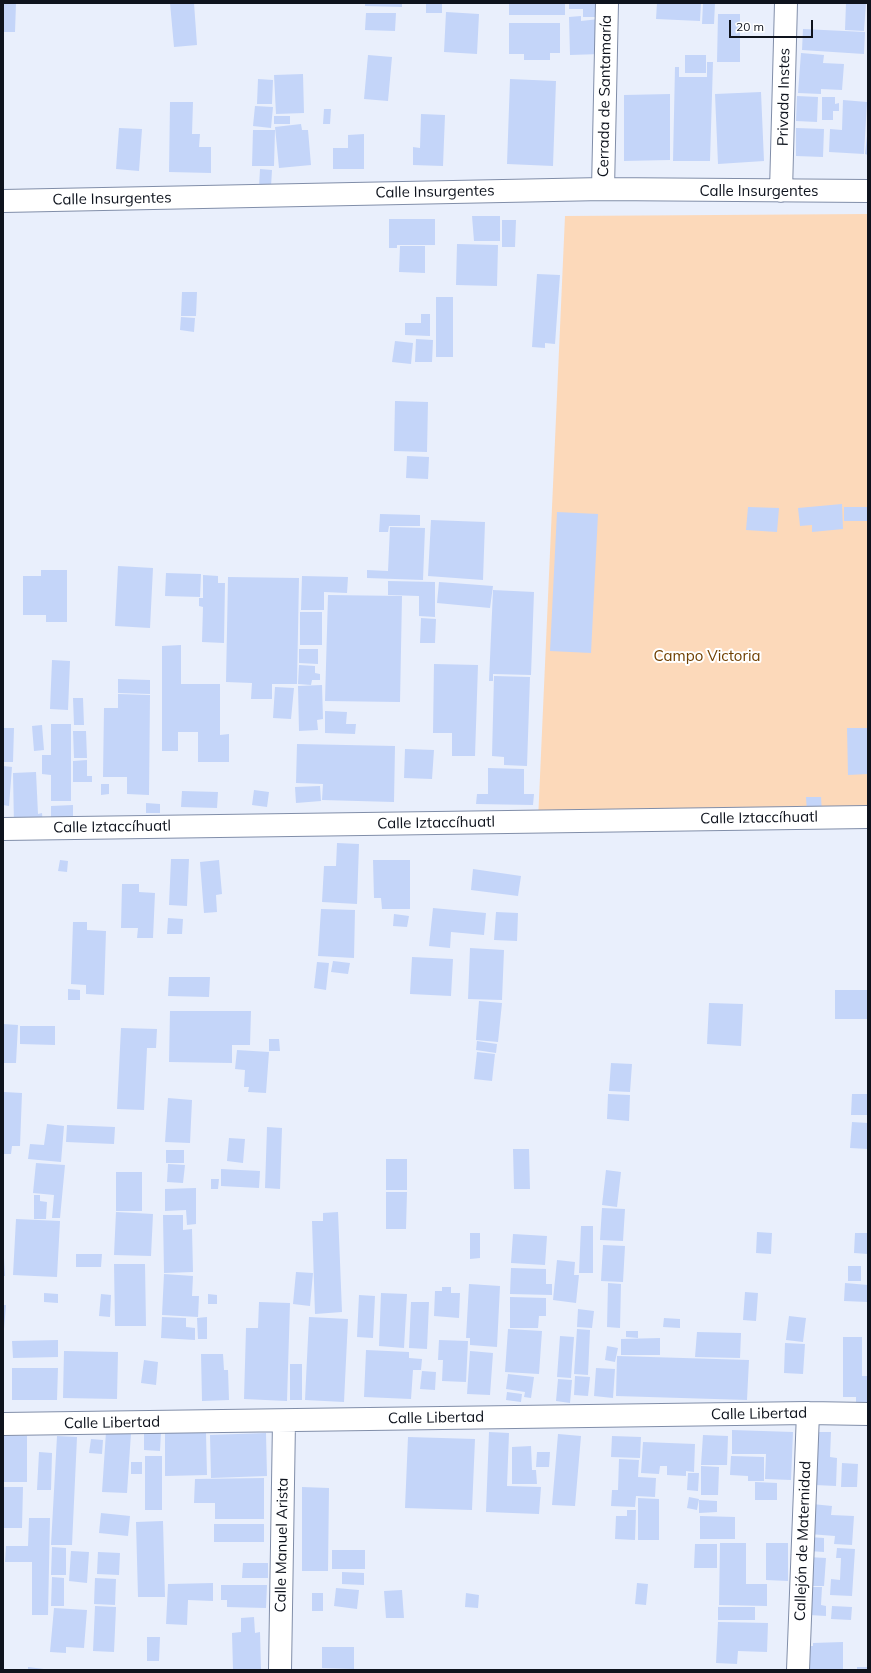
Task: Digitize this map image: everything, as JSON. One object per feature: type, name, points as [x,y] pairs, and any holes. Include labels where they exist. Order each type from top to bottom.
[{"type":"street","name":"Cerrada de Santamaría","points":[[603,189],[607,3]]},
{"type":"street","name":"Privada Instes","points":[[781,191],[786,3]]},
{"type":"street","name":"Calle Insurgentes","points":[[3,201],[603,189],[868,191]]},
{"type":"street","name":"Calle Iztaccíhuatl","points":[[3,828],[868,817]]},
{"type":"street","name":"Calle Libertad","points":[[3,1424],[808,1413],[868,1414]]},
{"type":"street","name":"Callejón de Maternidad","points":[[798,1670],[808,1413]]},
{"type":"street","name":"Calle Manuel Arista","points":[[280,1670],[284,1421]]},
{"type":"green space","name":"Campo Victoria","points":[[868,214],[868,817],[538,821],[565,216]]},
{"type":"building","points":[[3,3],[16,3],[15,32],[3,32]]},
{"type":"building","points":[[170,3],[194,3],[197,45],[174,47]]},
{"type":"building","points":[[365,3],[402,3],[402,7],[365,6]]},
{"type":"building","points":[[426,3],[442,3],[442,13],[426,13]]},
{"type":"building","points":[[509,3],[565,3],[565,15],[509,15]]},
{"type":"building","points":[[569,3],[602,3],[602,17],[583,17],[583,9],[569,9]]},
{"type":"building","points":[[657,3],[701,3],[700,21],[656,19]]},
{"type":"building","points":[[703,3],[715,3],[714,24],[702,24]]},
{"type":"building","points":[[846,3],[866,3],[864,31],[845,30]]},
{"type":"building","points":[[446,12],[479,14],[477,54],[444,52]]},
{"type":"building","points":[[366,13],[396,13],[395,31],[365,30]]},
{"type":"building","points":[[718,14],[740,14],[740,62],[717,62]]},
{"type":"building","points":[[581,16],[581,21],[599,19],[601,54],[570,55],[569,17]]},
{"type":"building","points":[[509,23],[560,23],[560,53],[550,53],[550,60],[524,60],[524,54],[509,54]]},
{"type":"building","points":[[803,29],[865,32],[864,54],[802,50]]},
{"type":"building","points":[[801,53],[824,55],[823,63],[844,64],[842,90],[821,89],[821,94],[798,93]]},
{"type":"building","points":[[368,55],[392,57],[388,101],[364,99]]},
{"type":"building","points":[[685,55],[706,55],[706,73],[685,73]]},
{"type":"building","points":[[707,62],[713,62],[710,161],[673,161],[675,67],[679,67],[679,77],[707,77]]},
{"type":"building","points":[[303,74],[304,113],[276,114],[274,75]]},
{"type":"building","points":[[258,79],[273,80],[272,104],[257,104]]},
{"type":"building","points":[[510,79],[556,81],[553,166],[507,164]]},
{"type":"building","points":[[761,92],[764,161],[718,164],[715,94]]},
{"type":"building","points":[[670,94],[670,160],[624,161],[624,95]]},
{"type":"building","points":[[797,96],[818,97],[817,122],[796,121]]},
{"type":"building","points":[[822,97],[835,97],[835,104],[839,103],[839,111],[833,111],[833,120],[822,120]]},
{"type":"building","points":[[843,100],[867,102],[864,154],[829,152],[830,129],[842,130]]},
{"type":"building","points":[[170,102],[193,102],[192,134],[200,134],[199,147],[211,147],[211,173],[169,172]]},
{"type":"building","points":[[255,106],[273,107],[271,128],[253,126]]},
{"type":"building","points":[[324,109],[331,109],[330,124],[323,124]]},
{"type":"building","points":[[421,114],[445,115],[443,166],[413,165],[413,147],[420,148]]},
{"type":"building","points":[[274,116],[290,116],[290,124],[274,124]]},
{"type":"building","points":[[301,124],[302,130],[308,130],[311,165],[279,168],[275,127]]},
{"type":"building","points":[[119,128],[142,129],[139,171],[116,169]]},
{"type":"building","points":[[796,128],[824,129],[823,157],[796,156]]},
{"type":"building","points":[[253,130],[275,130],[274,166],[252,166]]},
{"type":"building","points":[[364,134],[364,169],[333,169],[333,148],[348,148],[348,135]]},
{"type":"building","points":[[868,136],[868,155],[865,154]]},
{"type":"building","points":[[260,169],[272,170],[271,187],[259,187]]},
{"type":"building","points":[[472,216],[500,216],[500,241],[474,241]]},
{"type":"building","points":[[389,219],[435,219],[435,245],[397,245],[397,248],[389,248]]},
{"type":"building","points":[[502,220],[516,220],[515,247],[502,247]]},
{"type":"building","points":[[457,244],[498,245],[497,286],[456,285]]},
{"type":"building","points":[[400,246],[425,246],[425,273],[399,272]]},
{"type":"building","points":[[537,274],[560,275],[555,344],[545,343],[545,348],[532,347]]},
{"type":"building","points":[[182,292],[197,292],[196,316],[181,316]]},
{"type":"building","points":[[436,297],[453,297],[453,357],[436,357]]},
{"type":"building","points":[[421,314],[430,314],[430,336],[405,335],[405,323],[421,323]]},
{"type":"building","points":[[181,317],[195,318],[194,332],[180,330]]},
{"type":"building","points":[[416,339],[433,340],[432,362],[415,362]]},
{"type":"building","points":[[395,341],[413,343],[411,364],[392,362]]},
{"type":"building","points":[[395,401],[428,402],[427,452],[394,451]]},
{"type":"building","points":[[407,456],[429,457],[428,479],[406,478]]},
{"type":"building","points":[[842,504],[843,529],[812,532],[812,525],[800,526],[798,508]]},
{"type":"building","points":[[748,507],[779,508],[777,532],[746,530]]},
{"type":"building","points":[[844,507],[867,507],[867,521],[844,521]]},
{"type":"building","points":[[557,512],[598,514],[591,653],[550,651]]},
{"type":"building","points":[[380,514],[420,515],[420,526],[389,526],[388,532],[379,532]]},
{"type":"building","points":[[431,520],[485,522],[483,580],[428,576]]},
{"type":"building","points":[[390,527],[425,528],[423,580],[367,578],[367,570],[388,571]]},
{"type":"building","points":[[118,566],[153,568],[150,628],[115,626]]},
{"type":"building","points":[[41,570],[67,570],[67,622],[46,622],[46,615],[23,615],[23,576],[41,576]]},
{"type":"building","points":[[166,573],[201,574],[200,597],[165,596]]},
{"type":"building","points":[[203,575],[218,576],[218,583],[225,583],[224,643],[202,642],[203,607],[199,606],[199,598],[203,598]]},
{"type":"building","points":[[302,576],[348,577],[347,593],[324,592],[324,610],[301,610]]},
{"type":"building","points":[[228,577],[299,578],[297,684],[272,684],[272,699],[251,699],[252,683],[226,682]]},
{"type":"building","points":[[388,581],[435,582],[435,617],[419,616],[419,596],[388,595]]},
{"type":"building","points":[[439,582],[493,586],[490,608],[437,603]]},
{"type":"building","points":[[493,590],[534,592],[531,675],[493,674],[493,681],[489,681]]},
{"type":"building","points":[[328,595],[402,596],[400,702],[325,701]]},
{"type":"building","points":[[300,612],[322,612],[322,645],[300,645]]},
{"type":"building","points":[[421,618],[436,619],[435,643],[420,643]]},
{"type":"building","points":[[181,645],[181,684],[220,684],[220,735],[229,734],[229,762],[198,762],[198,732],[178,732],[178,751],[162,751],[162,646]]},
{"type":"building","points":[[299,649],[318,649],[318,664],[299,663]]},
{"type":"building","points":[[52,660],[70,661],[68,710],[50,709]]},
{"type":"building","points":[[434,664],[478,665],[475,756],[452,756],[452,733],[433,733]]},
{"type":"building","points":[[299,665],[315,666],[315,673],[320,674],[320,680],[312,680],[311,685],[298,684]]},
{"type":"building","points":[[494,676],[530,677],[527,766],[504,765],[504,757],[492,756]]},
{"type":"building","points":[[118,679],[150,680],[150,694],[118,693]]},
{"type":"building","points":[[322,685],[323,719],[317,720],[318,730],[299,731],[298,686]]},
{"type":"building","points":[[275,687],[294,688],[291,719],[273,718]]},
{"type":"building","points":[[118,694],[150,695],[149,795],[127,794],[127,777],[103,777],[104,708],[118,708]]},
{"type":"building","points":[[73,698],[83,698],[84,725],[74,725]]},
{"type":"building","points":[[325,711],[347,712],[346,724],[356,724],[355,734],[325,733]]},
{"type":"building","points":[[51,724],[71,724],[71,801],[51,801],[51,775],[42,774],[42,755],[51,755]]},
{"type":"building","points":[[42,725],[44,750],[34,751],[32,726]]},
{"type":"building","points":[[3,728],[14,728],[13,762],[3,762]]},
{"type":"building","points":[[847,728],[868,728],[868,774],[848,775]]},
{"type":"building","points":[[73,731],[86,731],[87,758],[74,758]]},
{"type":"building","points":[[297,744],[395,746],[394,802],[322,800],[323,784],[296,783]]},
{"type":"building","points":[[405,749],[434,750],[432,779],[404,778]]},
{"type":"building","points":[[87,760],[87,776],[92,776],[92,782],[73,782],[73,761]]},
{"type":"building","points":[[3,766],[12,767],[9,806],[3,805]]},
{"type":"building","points":[[488,768],[524,769],[524,794],[534,794],[533,805],[476,804],[477,794],[488,794]]},
{"type":"building","points":[[36,772],[38,814],[42,813],[43,825],[14,826],[13,773]]},
{"type":"building","points":[[101,784],[109,784],[109,794],[101,795]]},
{"type":"building","points":[[320,786],[321,801],[296,803],[295,787]]},
{"type":"building","points":[[254,790],[269,792],[267,807],[252,805]]},
{"type":"building","points":[[182,791],[218,792],[217,808],[181,807]]},
{"type":"building","points":[[806,797],[821,797],[822,813],[807,814]]},
{"type":"building","points":[[146,803],[160,804],[160,813],[146,813]]},
{"type":"building","points":[[73,805],[73,824],[51,825],[51,806]]},
{"type":"building","points":[[337,843],[359,844],[357,904],[322,902],[324,866],[336,866]]},
{"type":"building","points":[[171,859],[189,859],[187,906],[169,905]]},
{"type":"building","points":[[60,860],[68,861],[67,872],[58,871]]},
{"type":"building","points":[[219,860],[222,894],[216,895],[217,912],[204,913],[200,862]]},
{"type":"building","points":[[373,860],[410,860],[410,909],[382,909],[381,898],[374,898]]},
{"type":"building","points":[[473,869],[521,876],[518,896],[471,890]]},
{"type":"building","points":[[122,884],[139,884],[139,892],[155,893],[153,938],[137,938],[138,928],[121,928]]},
{"type":"building","points":[[433,908],[486,913],[484,935],[451,932],[450,948],[429,946]]},
{"type":"building","points":[[321,909],[355,910],[354,958],[318,956]]},
{"type":"building","points":[[496,912],[518,913],[517,941],[494,940]]},
{"type":"building","points":[[394,914],[409,916],[407,927],[393,926]]},
{"type":"building","points":[[168,918],[183,919],[182,934],[167,934]]},
{"type":"building","points":[[73,922],[87,922],[87,930],[106,931],[104,995],[86,994],[86,985],[71,984]]},
{"type":"building","points":[[470,948],[504,950],[502,1000],[468,999]]},
{"type":"building","points":[[412,957],[453,959],[451,996],[410,994]]},
{"type":"building","points":[[333,961],[350,963],[348,974],[331,972]]},
{"type":"building","points":[[317,962],[329,963],[326,990],[314,988]]},
{"type":"building","points":[[169,977],[210,977],[209,997],[168,996]]},
{"type":"building","points":[[68,989],[80,990],[80,1000],[68,1000]]},
{"type":"building","points":[[835,990],[868,990],[868,1019],[835,1019]]},
{"type":"building","points":[[479,1001],[502,1003],[498,1042],[476,1040]]},
{"type":"building","points":[[709,1003],[743,1004],[741,1046],[707,1044]]},
{"type":"building","points":[[170,1011],[251,1011],[250,1045],[232,1045],[232,1063],[169,1062]]},
{"type":"building","points":[[3,1024],[18,1025],[16,1063],[3,1063]]},
{"type":"building","points":[[20,1026],[55,1026],[55,1045],[20,1044]]},
{"type":"building","points":[[121,1028],[157,1029],[156,1048],[147,1048],[144,1110],[117,1109]]},
{"type":"building","points":[[269,1039],[279,1039],[280,1051],[269,1051]]},
{"type":"building","points":[[477,1041],[497,1044],[496,1053],[476,1050]]},
{"type":"building","points":[[237,1050],[269,1052],[266,1093],[248,1092],[249,1087],[244,1087],[245,1070],[235,1069]]},
{"type":"building","points":[[477,1052],[495,1054],[492,1081],[474,1079]]},
{"type":"building","points":[[611,1063],[632,1064],[630,1092],[609,1091]]},
{"type":"building","points":[[4,1092],[22,1093],[20,1146],[12,1146],[11,1154],[3,1154]]},
{"type":"building","points":[[608,1094],[630,1095],[629,1121],[607,1119]]},
{"type":"building","points":[[852,1094],[868,1094],[868,1115],[851,1115]]},
{"type":"building","points":[[168,1098],[192,1100],[190,1143],[165,1142]]},
{"type":"building","points":[[852,1122],[868,1123],[868,1149],[850,1148]]},
{"type":"building","points":[[47,1124],[64,1126],[61,1162],[28,1159],[30,1144],[44,1145]]},
{"type":"building","points":[[67,1125],[115,1127],[114,1144],[66,1142]]},
{"type":"building","points":[[267,1127],[282,1128],[280,1189],[265,1188]]},
{"type":"building","points":[[229,1138],[245,1139],[243,1163],[227,1161]]},
{"type":"building","points":[[513,1149],[529,1149],[530,1189],[514,1189]]},
{"type":"building","points":[[166,1150],[184,1150],[184,1163],[166,1163]]},
{"type":"building","points":[[386,1159],[407,1159],[407,1190],[386,1190]]},
{"type":"building","points":[[36,1163],[65,1165],[60,1218],[52,1218],[54,1195],[33,1193]]},
{"type":"building","points":[[168,1164],[185,1165],[183,1183],[167,1182]]},
{"type":"building","points":[[221,1169],[260,1171],[259,1188],[221,1186]]},
{"type":"building","points":[[606,1170],[621,1172],[617,1207],[602,1205]]},
{"type":"building","points":[[116,1172],[142,1172],[142,1211],[116,1211]]},
{"type":"building","points":[[211,1179],[219,1179],[218,1189],[211,1189]]},
{"type":"building","points":[[196,1188],[196,1224],[187,1225],[186,1210],[165,1211],[165,1189]]},
{"type":"building","points":[[386,1192],[407,1192],[406,1229],[386,1229]]},
{"type":"building","points":[[34,1195],[40,1195],[40,1201],[47,1202],[46,1219],[34,1219]]},
{"type":"building","points":[[602,1208],[625,1209],[623,1241],[600,1240]]},
{"type":"building","points":[[116,1212],[153,1214],[151,1256],[114,1255]]},
{"type":"building","points":[[338,1212],[342,1312],[315,1314],[312,1221],[323,1221],[323,1213]]},
{"type":"building","points":[[163,1215],[183,1215],[183,1230],[192,1229],[193,1272],[164,1273]]},
{"type":"building","points":[[16,1219],[60,1221],[57,1277],[13,1275]]},
{"type":"building","points":[[581,1226],[593,1226],[593,1273],[579,1273]]},
{"type":"building","points":[[757,1232],[772,1233],[771,1254],[756,1253]]},
{"type":"building","points":[[470,1233],[480,1233],[480,1258],[470,1259]]},
{"type":"building","points":[[855,1233],[868,1233],[868,1254],[854,1253]]},
{"type":"building","points":[[513,1234],[547,1236],[545,1265],[511,1263]]},
{"type":"building","points":[[603,1245],[625,1246],[623,1282],[601,1281]]},
{"type":"building","points":[[76,1254],[102,1254],[101,1267],[76,1267]]},
{"type":"building","points":[[4,1258],[5,1276],[3,1276]]},
{"type":"building","points":[[557,1260],[575,1262],[574,1275],[579,1275],[576,1303],[553,1300]]},
{"type":"building","points":[[114,1264],[145,1264],[146,1326],[115,1326]]},
{"type":"building","points":[[848,1266],[861,1266],[861,1281],[848,1281]]},
{"type":"building","points":[[511,1268],[546,1269],[546,1284],[552,1284],[552,1295],[510,1294]]},
{"type":"building","points":[[296,1272],[313,1273],[310,1306],[293,1304]]},
{"type":"building","points":[[164,1274],[193,1276],[192,1296],[199,1296],[198,1317],[162,1315]]},
{"type":"building","points":[[608,1283],[621,1284],[620,1328],[607,1327]]},
{"type":"building","points":[[845,1283],[868,1285],[868,1302],[844,1301]]},
{"type":"building","points":[[469,1284],[500,1286],[497,1347],[470,1345],[470,1338],[466,1338]]},
{"type":"building","points":[[442,1287],[451,1287],[451,1293],[460,1293],[459,1318],[434,1316],[435,1291],[442,1291]]},
{"type":"building","points":[[745,1292],[758,1293],[756,1321],[743,1320]]},
{"type":"building","points":[[44,1293],[58,1294],[58,1303],[44,1302]]},
{"type":"building","points":[[381,1293],[407,1294],[404,1348],[379,1346]]},
{"type":"building","points":[[101,1294],[111,1295],[110,1317],[99,1316]]},
{"type":"building","points":[[208,1294],[217,1295],[217,1304],[208,1304]]},
{"type":"building","points":[[359,1295],[375,1296],[373,1338],[357,1337]]},
{"type":"building","points":[[510,1297],[546,1298],[546,1316],[539,1316],[538,1328],[510,1328]]},
{"type":"building","points":[[259,1302],[290,1303],[287,1401],[244,1399],[246,1328],[258,1328]]},
{"type":"building","points":[[411,1302],[429,1302],[427,1349],[409,1348]]},
{"type":"building","points":[[3,1305],[6,1305],[4,1329],[3,1329]]},
{"type":"building","points":[[578,1309],[594,1311],[592,1328],[577,1327]]},
{"type":"building","points":[[789,1316],[806,1318],[803,1342],[786,1340]]},
{"type":"building","points":[[162,1317],[186,1318],[186,1327],[195,1328],[195,1340],[161,1338]]},
{"type":"building","points":[[207,1317],[207,1339],[198,1339],[197,1318]]},
{"type":"building","points":[[309,1317],[348,1319],[344,1402],[305,1400]]},
{"type":"building","points":[[664,1318],[680,1319],[680,1328],[663,1327]]},
{"type":"building","points":[[508,1329],[542,1331],[539,1374],[505,1372]]},
{"type":"building","points":[[577,1329],[590,1330],[588,1375],[574,1374]]},
{"type":"building","points":[[626,1331],[638,1331],[638,1338],[626,1337]]},
{"type":"building","points":[[697,1332],[741,1333],[740,1358],[695,1357]]},
{"type":"building","points":[[560,1336],[574,1337],[571,1378],[557,1377]]},
{"type":"building","points":[[843,1337],[862,1337],[862,1376],[868,1376],[868,1407],[856,1407],[856,1397],[843,1397]]},
{"type":"building","points":[[660,1338],[660,1355],[621,1355],[621,1339]]},
{"type":"building","points":[[58,1340],[58,1357],[13,1358],[12,1341]]},
{"type":"building","points":[[439,1340],[468,1341],[466,1382],[442,1381],[443,1360],[438,1360]]},
{"type":"building","points":[[785,1343],[805,1344],[803,1374],[784,1373]]},
{"type":"building","points":[[607,1346],[618,1348],[615,1362],[605,1360]]},
{"type":"building","points":[[366,1350],[409,1352],[409,1358],[422,1359],[421,1370],[413,1370],[411,1399],[364,1397]]},
{"type":"building","points":[[64,1351],[118,1352],[117,1399],[63,1398]]},
{"type":"building","points":[[470,1351],[493,1353],[490,1395],[467,1394]]},
{"type":"building","points":[[201,1354],[223,1354],[224,1370],[228,1370],[229,1400],[202,1401]]},
{"type":"building","points":[[617,1356],[749,1360],[747,1400],[616,1396]]},
{"type":"building","points":[[144,1360],[158,1362],[156,1385],[141,1383]]},
{"type":"building","points":[[290,1364],[302,1364],[302,1400],[290,1400]]},
{"type":"building","points":[[12,1368],[58,1368],[57,1400],[12,1400]]},
{"type":"building","points":[[596,1368],[615,1369],[613,1398],[594,1396]]},
{"type":"building","points":[[422,1371],[436,1372],[435,1390],[420,1389]]},
{"type":"building","points":[[508,1374],[534,1377],[531,1398],[524,1397],[525,1392],[506,1389]]},
{"type":"building","points":[[575,1376],[590,1377],[588,1396],[574,1395]]},
{"type":"building","points":[[558,1379],[572,1380],[570,1403],[556,1401]]},
{"type":"building","points":[[507,1392],[522,1394],[521,1402],[506,1400]]},
{"type":"building","points":[[732,1430],[793,1432],[791,1480],[765,1479],[766,1454],[732,1454]]},
{"type":"building","points":[[144,1431],[161,1432],[160,1451],[144,1450]]},
{"type":"building","points":[[106,1432],[131,1433],[127,1493],[102,1492]]},
{"type":"building","points":[[489,1432],[509,1433],[507,1486],[541,1487],[539,1514],[486,1512]]},
{"type":"building","points":[[818,1432],[831,1432],[830,1457],[837,1458],[836,1486],[815,1485]]},
{"type":"building","points":[[165,1433],[206,1433],[207,1475],[165,1476]]},
{"type":"building","points":[[266,1433],[267,1476],[211,1478],[210,1435]]},
{"type":"building","points":[[558,1434],[581,1436],[575,1506],[552,1505]]},
{"type":"building","points":[[703,1435],[728,1436],[727,1465],[701,1465]]},
{"type":"building","points":[[3,1436],[27,1436],[27,1482],[3,1482]]},
{"type":"building","points":[[57,1436],[77,1437],[72,1545],[51,1545]]},
{"type":"building","points":[[612,1436],[641,1437],[640,1458],[611,1457]]},
{"type":"building","points":[[408,1437],[475,1439],[472,1510],[405,1508]]},
{"type":"building","points":[[91,1439],[103,1440],[102,1454],[89,1453]]},
{"type":"building","points":[[643,1442],[695,1444],[694,1472],[686,1471],[686,1476],[667,1475],[667,1466],[660,1466],[659,1474],[641,1473]]},
{"type":"building","points":[[531,1446],[532,1470],[536,1470],[537,1484],[512,1484],[512,1447]]},
{"type":"building","points":[[39,1452],[52,1453],[51,1490],[37,1490]]},
{"type":"building","points":[[537,1452],[550,1452],[549,1467],[536,1467]]},
{"type":"building","points":[[145,1456],[162,1456],[162,1510],[145,1510]]},
{"type":"building","points":[[731,1456],[764,1457],[764,1481],[748,1481],[748,1476],[730,1475]]},
{"type":"building","points":[[619,1459],[639,1460],[638,1477],[656,1478],[655,1497],[636,1496],[635,1507],[611,1506],[612,1490],[618,1490]]},
{"type":"building","points":[[131,1462],[142,1462],[142,1474],[131,1474]]},
{"type":"building","points":[[842,1463],[858,1464],[857,1487],[841,1487]]},
{"type":"building","points":[[701,1466],[719,1467],[718,1495],[701,1495]]},
{"type":"building","points":[[688,1473],[699,1473],[698,1491],[687,1490]]},
{"type":"building","points":[[264,1478],[264,1519],[215,1519],[215,1503],[194,1503],[195,1479]]},
{"type":"building","points":[[755,1482],[777,1483],[777,1500],[755,1500]]},
{"type":"building","points":[[3,1487],[23,1487],[22,1528],[3,1528]]},
{"type":"building","points":[[302,1487],[329,1488],[328,1571],[302,1571]]},
{"type":"building","points":[[689,1497],[699,1499],[697,1510],[687,1508]]},
{"type":"building","points":[[638,1498],[659,1499],[659,1540],[638,1540]]},
{"type":"building","points":[[699,1500],[717,1501],[717,1512],[699,1513]]},
{"type":"building","points":[[812,1504],[832,1506],[831,1515],[854,1516],[852,1545],[834,1544],[835,1536],[809,1534]]},
{"type":"building","points":[[627,1510],[636,1510],[635,1540],[615,1539],[616,1516],[627,1516]]},
{"type":"building","points":[[101,1513],[130,1516],[128,1536],[99,1533]]},
{"type":"building","points":[[700,1516],[735,1517],[735,1539],[700,1539]]},
{"type":"building","points":[[29,1518],[50,1518],[48,1615],[32,1615],[32,1562],[5,1562],[6,1546],[28,1546]]},
{"type":"building","points":[[163,1521],[165,1597],[138,1597],[136,1522]]},
{"type":"building","points":[[214,1524],[264,1524],[264,1542],[214,1542]]},
{"type":"building","points":[[809,1537],[824,1538],[824,1552],[809,1551]]},
{"type":"building","points":[[720,1543],[746,1543],[746,1584],[767,1584],[767,1606],[719,1605]]},
{"type":"building","points":[[766,1543],[788,1543],[788,1581],[766,1580]]},
{"type":"building","points":[[695,1544],[717,1544],[717,1568],[694,1568]]},
{"type":"building","points":[[52,1547],[66,1548],[66,1575],[51,1575]]},
{"type":"building","points":[[837,1548],[855,1549],[852,1596],[830,1595],[831,1579],[840,1580],[841,1558],[836,1558]]},
{"type":"building","points":[[332,1550],[365,1550],[365,1569],[332,1569]]},
{"type":"building","points":[[71,1551],[89,1552],[87,1583],[69,1581]]},
{"type":"building","points":[[98,1552],[120,1553],[119,1575],[97,1574]]},
{"type":"building","points":[[808,1557],[826,1558],[824,1586],[806,1586]]},
{"type":"building","points":[[243,1563],[268,1563],[268,1578],[242,1578]]},
{"type":"building","points":[[342,1572],[364,1573],[364,1585],[342,1584]]},
{"type":"building","points":[[52,1577],[64,1578],[64,1606],[51,1606]]},
{"type":"building","points":[[95,1578],[116,1579],[115,1605],[94,1604]]},
{"type":"building","points":[[213,1583],[213,1601],[188,1600],[187,1625],[166,1624],[168,1584]]},
{"type":"building","points":[[637,1583],[648,1584],[646,1605],[635,1604]]},
{"type":"building","points":[[221,1585],[267,1585],[266,1608],[227,1607],[227,1600],[221,1600]]},
{"type":"building","points":[[810,1587],[822,1587],[821,1605],[826,1606],[826,1616],[809,1615]]},
{"type":"building","points":[[336,1588],[359,1590],[357,1609],[334,1606]]},
{"type":"building","points":[[402,1590],[404,1618],[386,1618],[384,1591]]},
{"type":"building","points":[[312,1593],[323,1593],[323,1611],[312,1611]]},
{"type":"building","points":[[466,1593],[479,1595],[478,1608],[465,1607]]},
{"type":"building","points":[[95,1606],[116,1607],[114,1652],[93,1651]]},
{"type":"building","points":[[832,1606],[852,1607],[851,1620],[831,1619]]},
{"type":"building","points":[[718,1607],[755,1607],[755,1620],[718,1620]]},
{"type":"building","points":[[54,1608],[87,1610],[84,1648],[66,1647],[66,1653],[50,1652]]},
{"type":"building","points":[[254,1617],[255,1633],[260,1632],[261,1670],[233,1670],[232,1633],[241,1632],[241,1618]]},
{"type":"building","points":[[718,1622],[768,1623],[767,1652],[738,1651],[737,1664],[716,1663]]},
{"type":"building","points":[[147,1637],[160,1637],[159,1661],[147,1661]]},
{"type":"building","points":[[843,1642],[843,1670],[808,1670],[807,1646],[813,1646],[813,1643]]},
{"type":"building","points":[[322,1647],[354,1647],[354,1669],[322,1668]]},
{"type":"building","points":[[28,1667],[44,1669],[44,1670],[28,1670]]},
{"type":"building","points":[[857,1667],[868,1667],[868,1670],[857,1670]]}]
